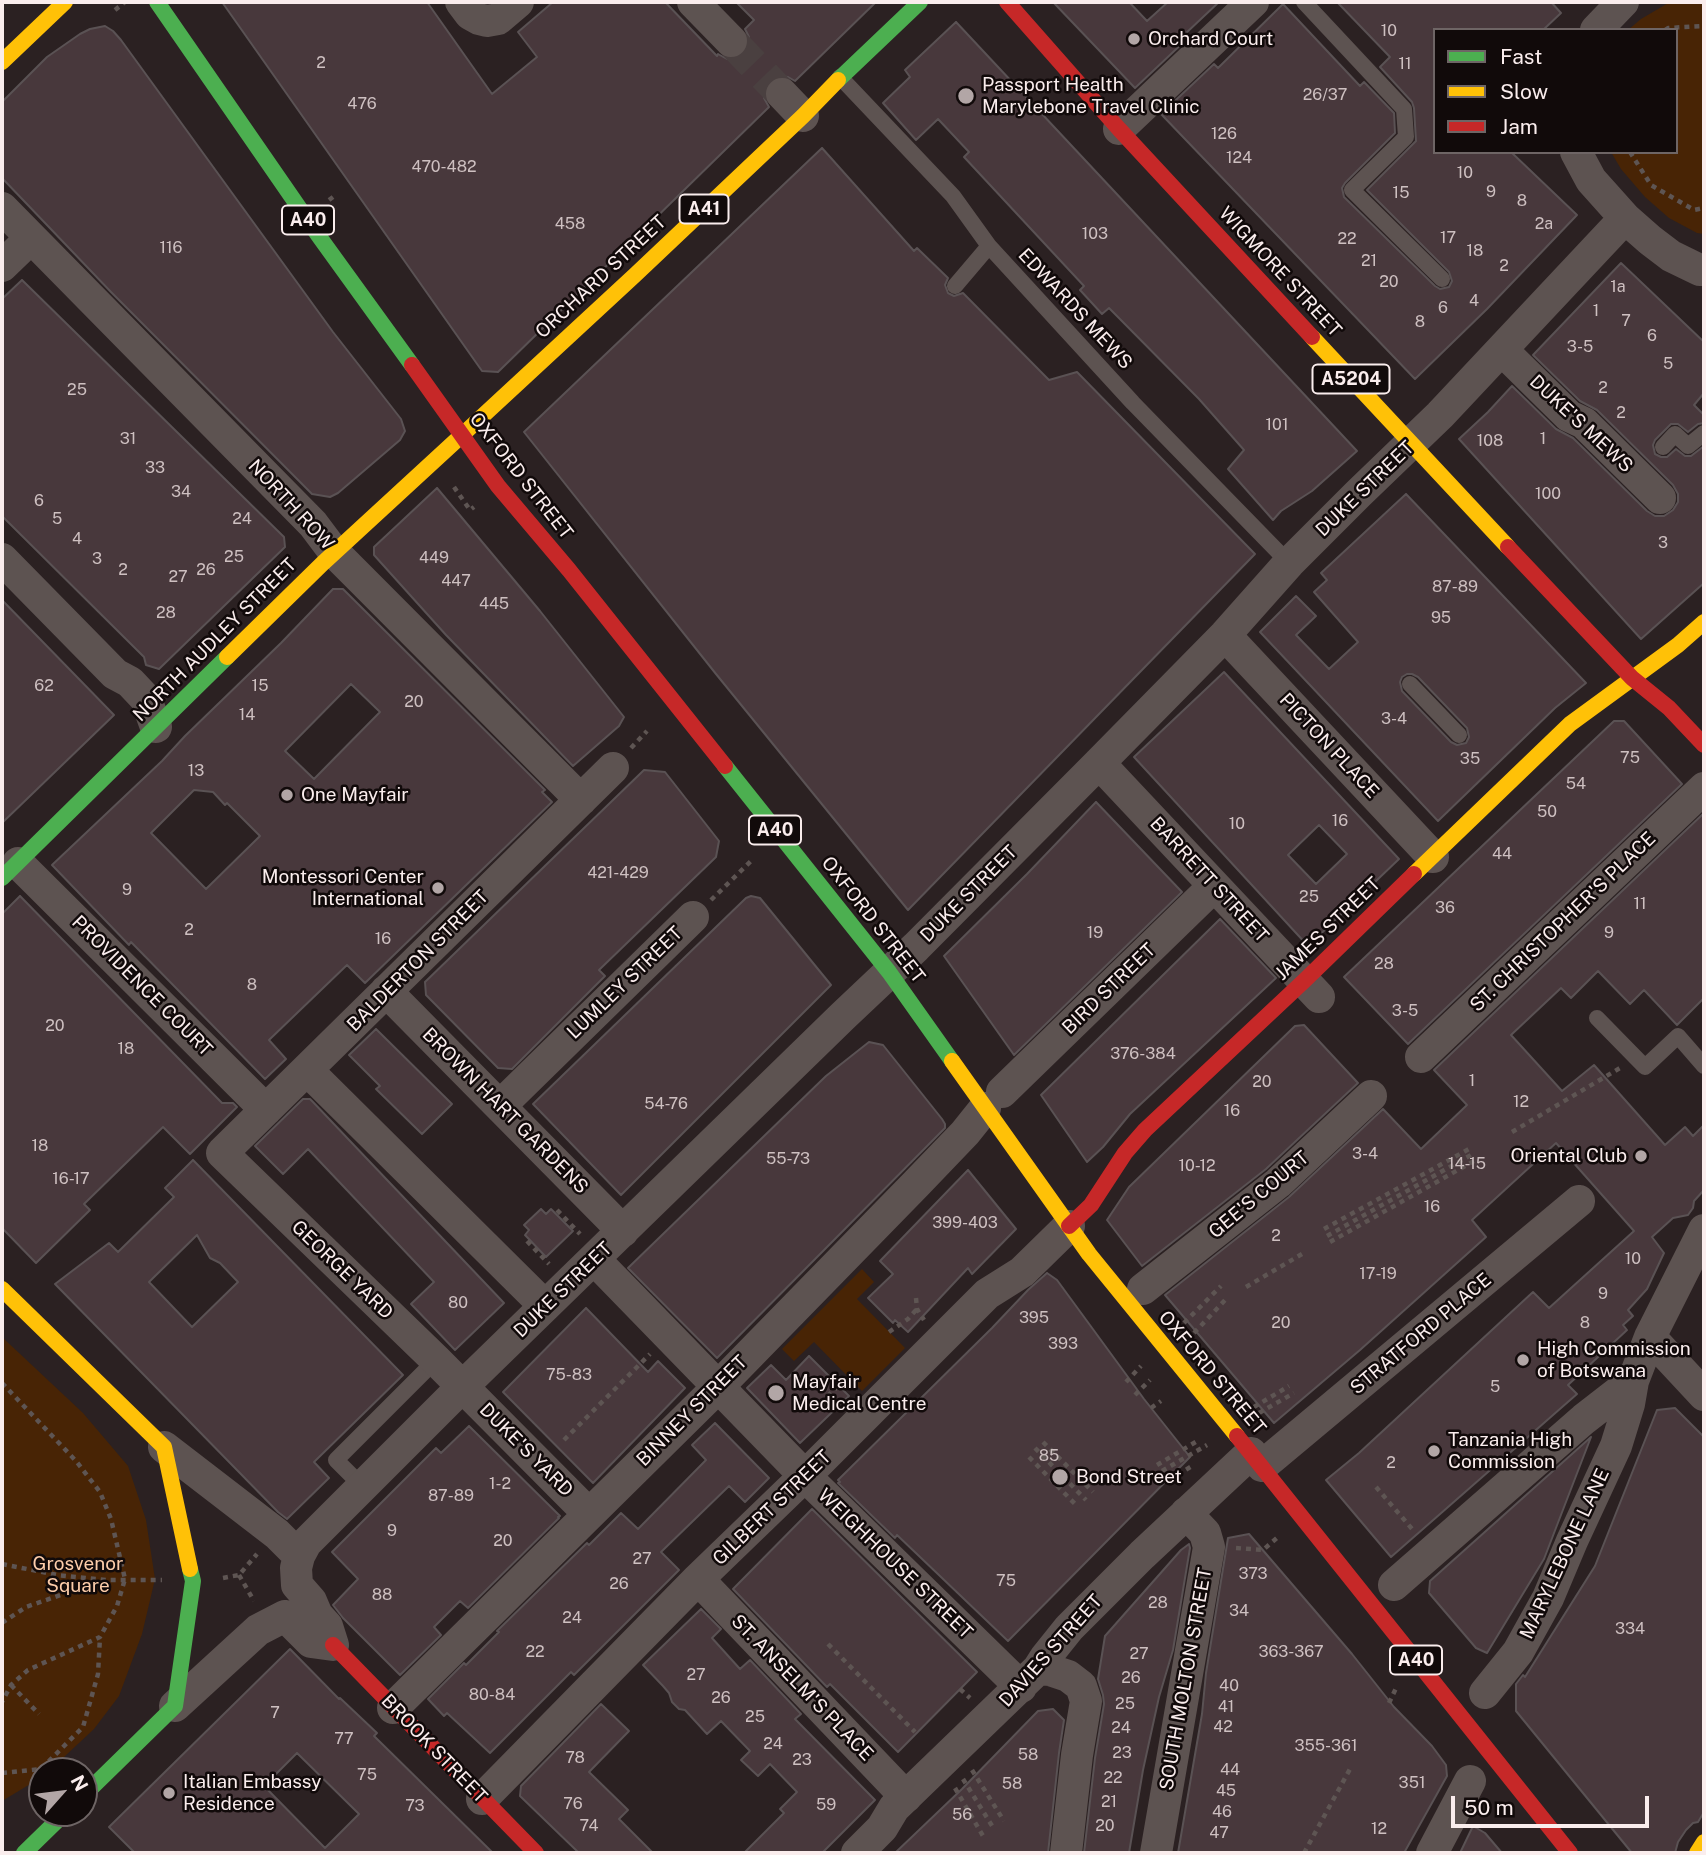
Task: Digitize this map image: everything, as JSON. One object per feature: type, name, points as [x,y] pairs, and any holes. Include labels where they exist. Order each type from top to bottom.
[{"type":"main road","points":[[2,62],[65,2]]},
{"type":"main road","name":"OXFORD STREET","points":[[157,2],[318,235],[498,486],[569,570],[994,1100],[1069,1226],[1570,1853]]},
{"type":"main road","name":"ORCHARD STREET","points":[[461,436],[635,275],[792,105],[840,77],[920,2]]},
{"type":"main road","name":"WIGMORE STREET","points":[[1007,2],[1119,129],[1411,444],[1632,678],[1669,708],[1704,746]]},
{"type":"main road","name":"NORTH AUDLEY STREET","points":[[10,871],[334,552],[461,436]]},
{"type":"main road","name":"JAMES STREET","points":[[1069,1226],[1091,1205],[1125,1153],[1145,1130],[1311,989],[1433,857],[1570,724],[1678,645],[1704,622]]},
{"type":"main road","points":[[2,1289],[164,1447],[193,1581],[175,1706],[98,1781]]},
{"type":"main road","name":"BROOK STREET","points":[[333,1645],[536,1853]]},
{"type":"main road","points":[[21,1853],[50,1827]]},
{"type":"main road","points":[[1698,1853],[1704,1842]]},
{"type":"street","points":[[461,2],[470,14],[487,22],[498,19],[518,2]]},
{"type":"street","points":[[693,2],[731,41]]},
{"type":"street","points":[[1119,129],[1253,2]]},
{"type":"street","points":[[1577,154],[1591,180],[1625,218],[1671,256],[1704,270]]},
{"type":"street","name":"NORTH ROW","points":[[2,208],[303,514],[334,552],[581,800]]},
{"type":"street","name":"DUKE STREET","points":[[298,1570],[306,1544],[362,1486],[889,972],[1099,763],[1224,635],[1289,562],[1411,444],[1502,350],[1625,218]]},
{"type":"street","points":[[2,266],[31,238]]},
{"type":"street","name":"DUKE'S MEWS","points":[[1502,350],[1569,416],[1584,423],[1641,468],[1660,498]]},
{"type":"street","points":[[2,559],[115,674],[130,682],[146,699],[156,727]]},
{"type":"street","name":"PICTON PLACE","points":[[1224,635],[1433,857]]},
{"type":"street","name":"BARRETT STREET","points":[[1099,763],[1209,891],[1311,989]]},
{"type":"street","name":"BALDERTON STREET","points":[[222,1153],[613,768]]},
{"type":"street","name":"ST. CHRISTOPHER'S PLACE","points":[[1421,1057],[1704,788]]},
{"type":"street","name":"PROVIDENCE COURT","points":[[10,871],[266,1110]]},
{"type":"street","name":"BIRD STREET","points":[[994,1100],[1209,891]]},
{"type":"street","name":"LUMLEY STREET","points":[[500,1106],[693,917]]},
{"type":"street","name":"BROWN HART GARDENS","points":[[386,991],[623,1231]]},
{"type":"street","points":[[307,1070],[545,1306]]},
{"type":"street","name":"GEE'S COURT","points":[[1143,1289],[1278,1184],[1371,1096]]},
{"type":"street","name":"BINNEY STREET","points":[[393,1708],[718,1387],[994,1100]]},
{"type":"street","name":"GEORGE YARD","points":[[222,1153],[462,1387]]},
{"type":"street","name":"STRATFORD PLACE","points":[[1257,1459],[1579,1200]]},
{"type":"street","name":"GILBERT STREET","points":[[482,1799],[698,1579],[987,1294],[1021,1272],[1069,1226]]},
{"type":"street","name":"MARYLEBONE LANE","points":[[1485,1693],[1518,1652],[1548,1598],[1616,1446],[1633,1381],[1650,1338],[1704,1230]]},
{"type":"street","name":"WEIGHHOUSE STREET","points":[[594,1259],[804,1476],[1030,1678]]},
{"type":"street","points":[[1650,1338],[1704,1395]]},
{"type":"street","points":[[1394,1585],[1584,1419],[1633,1381]]},
{"type":"street","name":"DUKE'S YARD","points":[[462,1387],[590,1514]]},
{"type":"street","name":"MARYLEBONE LANE","points":[[1584,1419],[1616,1446]]},
{"type":"street","points":[[164,1447],[277,1534],[298,1570],[289,1596],[271,1611],[258,1630],[175,1706]]},
{"type":"street","name":"DAVIES STREET","points":[[857,1853],[881,1828],[894,1808],[1030,1678],[1069,1628],[1186,1513],[1257,1459]]},
{"type":"street","name":"SOUTH MOLTON STREET","points":[[1156,1853],[1209,1548],[1205,1534],[1186,1513]]},
{"type":"street","name":"BROOK STREET","points":[[271,1611],[311,1642],[333,1645],[327,1626],[317,1615],[298,1570]]},
{"type":"street","name":"ST. ANSELM'S PLACE","points":[[698,1579],[906,1797]]},
{"type":"street","points":[[1030,1678],[1050,1670],[1068,1676],[1081,1686],[1086,1701],[1066,1853]]},
{"type":"street","points":[[1432,1853],[1470,1781]]},
{"type":"lane","points":[[1304,2],[1404,108],[1406,137],[1352,190],[1442,279]]},
{"type":"lane","name":"EDWARDS MEWS","points":[[840,77],[953,196],[989,246],[1133,403],[1289,562]]},
{"type":"lane","points":[[956,286],[989,246]]},
{"type":"lane","points":[[1663,447],[1675,434],[1688,446],[1704,433]]},
{"type":"lane","points":[[1410,684],[1459,735]]},
{"type":"lane","points":[[1494,770],[1507,784]]},
{"type":"lane","points":[[1597,1018],[1645,1066],[1678,1036],[1704,1066]]},
{"type":"lane","points":[[362,1486],[336,1460],[436,1360]]},
{"type":"path","points":[[115,10],[126,2]]},
{"type":"path","points":[[1667,28],[1704,26]]},
{"type":"path","points":[[1631,154],[1651,185],[1694,210],[1704,208]]},
{"type":"path","points":[[452,484],[470,510]]},
{"type":"path","name":"LUMLEY STREET","points":[[693,917],[751,861]]},
{"type":"path","points":[[1512,1132],[1630,1062]]},
{"type":"path","points":[[1324,1229],[1471,1155]]},
{"type":"path","points":[[1326,1236],[1471,1155]]},
{"type":"path","points":[[1330,1242],[1471,1155]]},
{"type":"path","points":[[557,1210],[575,1229]]},
{"type":"path","points":[[527,1241],[544,1259]]},
{"type":"path","points":[[1246,1287],[1302,1254]]},
{"type":"path","points":[[889,1332],[917,1309]]},
{"type":"path","points":[[564,1440],[651,1353]]},
{"type":"path","points":[[822,1401],[848,1377]]},
{"type":"path","points":[[2,1383],[76,1461],[100,1492],[111,1519],[125,1579],[117,1606],[100,1637],[98,1674],[83,1727],[41,1769],[2,1773]]},
{"type":"path","points":[[1152,1408],[1161,1401]]},
{"type":"path","points":[[1042,1442],[1093,1492]]},
{"type":"path","points":[[1035,1448],[1086,1500]]},
{"type":"path","points":[[1029,1457],[1079,1507]]},
{"type":"path","points":[[1376,1488],[1418,1535]]},
{"type":"path","points":[[1263,1550],[1279,1536]]},
{"type":"path","points":[[218,1579],[239,1575],[262,1549]]},
{"type":"path","points":[[2,1564],[57,1575],[106,1580],[171,1580]]},
{"type":"path","points":[[239,1575],[271,1611]]},
{"type":"path","points":[[2,1623],[26,1607],[106,1580]]},
{"type":"path","points":[[2,1702],[11,1685],[28,1670],[100,1637]]},
{"type":"path","points":[[828,1644],[915,1732]]},
{"type":"path","points":[[11,1685],[39,1714]]},
{"type":"path","points":[[1389,1703],[1397,1686]]},
{"type":"path","points":[[949,1756],[1004,1821]]},
{"type":"path","points":[[949,1756],[994,1829]]},
{"type":"path","points":[[949,1756],[983,1836]]},
{"type":"path","points":[[1304,1853],[1350,1769]]},
{"type":"green space","points":[[1670,2],[1704,2],[1704,234],[1669,218],[1645,197],[1612,154],[1678,154],[1678,28],[1630,28]]},
{"type":"green space","points":[[862,1269],[874,1282],[857,1299],[905,1348],[862,1391],[814,1342],[794,1361],[782,1349]]},
{"type":"green space","name":"Grosvenor Square","points":[[2,1337],[83,1413],[128,1466],[146,1520],[155,1579],[142,1634],[119,1696],[94,1729],[64,1757],[28,1757],[28,1785],[2,1801]]},
{"type":"building","points":[[222,2],[427,2],[492,94],[537,57],[518,32],[553,2],[665,2],[717,56],[718,54],[727,59],[735,59],[743,55],[748,47],[749,37],[745,29],[754,20],[736,2],[876,2],[795,81],[778,76],[769,81],[764,90],[764,98],[769,107],[498,372],[482,371]]},
{"type":"building","name":"Orchard Court","points":[[1053,2],[1129,2],[1147,21],[1168,2],[1219,2],[1185,34],[1188,38],[1135,88]]},
{"type":"building","points":[[1337,2],[1551,2],[1561,13],[1545,28],[1433,28],[1433,154],[1513,154],[1577,215],[1415,379],[1161,114],[1214,64],[1218,68],[1283,4],[1360,86],[1364,82],[1394,113],[1395,133],[1345,183],[1342,188],[1344,197],[1435,286],[1440,289],[1449,287],[1452,281],[1449,272],[1367,190],[1416,141],[1412,102],[1380,67],[1390,57]]},
{"type":"building","points":[[956,22],[1357,451],[1312,491],[1281,511],[1273,520],[1228,469],[1244,450],[1199,399],[1109,308],[1102,314],[1080,290],[1084,286],[964,157],[969,152],[938,119],[916,140],[883,103],[910,77],[905,70]]},
{"type":"building","points":[[105,26],[121,40],[333,332],[401,419],[405,431],[400,440],[330,497],[312,494],[2,178],[2,102],[47,57],[80,34]]},
{"type":"building","points":[[822,148],[914,251],[917,248],[948,278],[945,285],[948,293],[954,296],[963,293],[1049,380],[1077,372],[1255,554],[908,910],[524,432]]},
{"type":"building","points":[[1621,263],[1704,342],[1704,393],[1694,405],[1704,415],[1704,423],[1688,432],[1678,424],[1671,424],[1653,445],[1655,454],[1661,457],[1667,457],[1676,449],[1685,456],[1691,456],[1704,446],[1704,583],[1641,639],[1459,439],[1512,386],[1556,429],[1573,438],[1647,511],[1655,516],[1664,516],[1673,510],[1678,502],[1678,494],[1673,485],[1597,410],[1580,401],[1533,355]]},
{"type":"building","points":[[22,280],[284,537],[285,547],[159,669],[146,665],[144,657],[2,516],[2,299]]},
{"type":"building","points":[[437,488],[624,717],[619,726],[573,766],[446,635],[374,555],[374,547]]},
{"type":"building","points":[[1406,494],[1586,683],[1555,708],[1438,821],[1260,632],[1296,596],[1316,616],[1296,635],[1329,669],[1358,642],[1314,592],[1327,580],[1321,573]],"holes":[[[1412,674],[1467,728],[1469,737],[1466,743],[1457,745],[1451,742],[1402,691],[1402,677]]]},
{"type":"building","points":[[333,589],[343,589],[545,790],[542,792],[552,802],[365,983],[347,965],[269,1040],[286,1059],[265,1079],[52,865]],"holes":[[[351,684],[380,712],[314,779],[285,751]],[[194,790],[213,792],[260,836],[206,889],[151,833]]]},
{"type":"building","points":[[2,600],[114,715],[2,823]]},
{"type":"building","points":[[1224,672],[1399,859],[1308,946],[1134,757]],"holes":[[[1319,825],[1347,854],[1316,884],[1288,855]]]},
{"type":"building","points":[[1614,721],[1624,721],[1682,784],[1408,1044],[1344,977]]},
{"type":"building","points":[[644,770],[665,772],[719,841],[716,857],[599,970],[605,976],[512,1069],[498,1068],[426,995],[425,982]]},
{"type":"building","points":[[1096,802],[1182,892],[1014,1055],[944,956]]},
{"type":"building","points":[[1704,813],[1704,998],[1677,1025],[1644,990],[1630,1004],[1598,971],[1571,998],[1561,988],[1511,1035],[1562,1091],[1594,1065],[1665,1145],[1685,1127],[1693,1136],[1704,1125],[1704,1190],[1694,1201],[1688,1215],[1673,1218],[1652,1237],[1664,1253],[1647,1289],[1628,1310],[1633,1316],[1623,1325],[1627,1330],[1568,1385],[1577,1394],[1391,1557],[1326,1480],[1359,1453],[1533,1292],[1549,1308],[1634,1231],[1556,1143],[1472,1220],[1486,1237],[1274,1423],[1165,1295],[1289,1197],[1383,1109],[1421,1149],[1467,1105],[1434,1070]]},
{"type":"building","points":[[20,896],[222,1103],[233,1103],[237,1107],[190,1154],[163,1127],[84,1204],[90,1210],[36,1263],[2,1228],[2,914]]},
{"type":"building","points":[[751,896],[760,898],[831,985],[621,1195],[533,1104]]},
{"type":"building","points":[[1220,919],[1276,978],[1130,1114],[1087,1162],[1041,1095]]},
{"type":"building","points":[[1304,1025],[1358,1083],[1266,1169],[1142,1266],[1107,1220],[1129,1187],[1295,1026]]},
{"type":"building","points":[[376,1029],[452,1104],[422,1134],[376,1089],[380,1086],[349,1055]]},
{"type":"building","points":[[869,1042],[883,1045],[942,1119],[945,1128],[717,1358],[628,1268],[826,1076]]},
{"type":"building","points":[[303,1099],[313,1102],[504,1303],[455,1350],[411,1304],[434,1282],[308,1149],[283,1174],[255,1146]]},
{"type":"building","points":[[193,1160],[403,1375],[314,1462],[329,1478],[287,1519],[55,1284],[109,1243],[118,1252],[174,1197],[165,1188]],"holes":[[[197,1235],[210,1258],[220,1263],[238,1282],[192,1327],[149,1282]]]},
{"type":"building","points":[[968,1170],[1016,1229],[972,1274],[968,1268],[908,1332],[895,1320],[893,1323],[868,1298],[893,1274],[880,1261]]},
{"type":"building","points":[[541,1209],[546,1214],[551,1209],[573,1231],[546,1257],[525,1235],[529,1230],[524,1225]]},
{"type":"building","points":[[1047,1273],[1057,1280],[1190,1457],[1008,1641],[897,1535],[895,1538],[838,1483],[838,1480]]},
{"type":"building","points":[[586,1308],[648,1372],[658,1361],[685,1388],[593,1483],[503,1392]]},
{"type":"building","points":[[809,1356],[849,1396],[800,1443],[747,1388],[771,1365],[786,1380]]},
{"type":"building","points":[[1675,1408],[1704,1437],[1704,1812],[1698,1822],[1686,1830],[1675,1853],[1632,1853],[1516,1711],[1516,1684],[1523,1675],[1525,1677],[1595,1566],[1657,1410]]},
{"type":"building","points":[[715,1423],[769,1478],[745,1502],[729,1486],[661,1552],[679,1570],[574,1675],[571,1672],[490,1753],[447,1713],[444,1716],[428,1699],[621,1513],[638,1529],[706,1460],[692,1445]]},
{"type":"building","points":[[469,1426],[560,1516],[468,1608],[460,1601],[434,1627],[441,1635],[400,1675],[333,1605],[358,1579],[332,1552],[436,1448],[441,1453]]},
{"type":"building","points":[[1591,1437],[1544,1559],[1487,1653],[1476,1648],[1429,1593],[1430,1581]]},
{"type":"building","points":[[812,1509],[977,1672],[898,1752],[830,1684],[827,1687],[733,1589]]},
{"type":"building","points":[[1249,1534],[1446,1765],[1447,1776],[1404,1853],[1178,1853],[1228,1538]]},
{"type":"building","points":[[1189,1544],[1173,1650],[1159,1697],[1143,1770],[1129,1853],[1084,1853],[1104,1704],[1098,1679],[1105,1636]]},
{"type":"building","points":[[701,1609],[721,1629],[712,1638],[740,1669],[750,1660],[801,1714],[795,1719],[875,1800],[822,1853],[744,1853],[784,1813],[780,1809],[797,1792],[770,1764],[758,1776],[741,1760],[750,1751],[721,1721],[707,1734],[685,1710],[679,1709],[672,1702],[669,1693],[643,1665]]},
{"type":"building","points":[[290,1649],[377,1733],[374,1736],[493,1853],[135,1853],[109,1827]],"holes":[[[297,1753],[359,1814],[325,1848],[264,1786]]]},
{"type":"building","points":[[601,1704],[629,1731],[589,1772],[628,1810],[619,1819],[653,1853],[579,1853],[520,1796],[521,1786]]},
{"type":"building","points":[[1053,1709],[1064,1720],[1048,1853],[895,1853],[1038,1711]]},
{"type":"building","points":[[1473,1826],[1485,1833],[1502,1853],[1460,1853]]},
{"type":"tunnel","points":[[731,41],[782,94]]},
{"type":"traffic: fast","points":[[157,2],[318,235],[412,365]]},
{"type":"traffic: fast","points":[[838,80],[920,2]]},
{"type":"traffic: fast","points":[[2,878],[227,657]]},
{"type":"traffic: fast","points":[[725,766],[889,972],[952,1061]]},
{"type":"traffic: fast","points":[[98,1781],[175,1706],[193,1581],[190,1569]]},
{"type":"traffic: fast","points":[[24,1853],[51,1827]]},
{"type":"traffic: slow","points":[[2,62],[65,2]]},
{"type":"traffic: slow","points":[[461,436],[635,275],[838,80]]},
{"type":"traffic: slow","points":[[1312,337],[1508,547]]},
{"type":"traffic: slow","points":[[227,657],[323,563],[461,436]]},
{"type":"traffic: slow","points":[[1414,874],[1570,724],[1678,645],[1704,622]]},
{"type":"traffic: slow","points":[[952,1061],[1089,1254],[1237,1436]]},
{"type":"traffic: slow","points":[[2,1289],[164,1447],[190,1569]]},
{"type":"traffic: slow","points":[[1697,1853],[1704,1842]]},
{"type":"traffic: jam","points":[[1007,2],[1119,129],[1312,337]]},
{"type":"traffic: jam","points":[[412,365],[498,486],[569,570],[725,766]]},
{"type":"traffic: jam","points":[[1508,547],[1632,678],[1669,708],[1704,745]]},
{"type":"traffic: jam","points":[[1069,1226],[1091,1205],[1125,1153],[1145,1130],[1414,874]]},
{"type":"traffic: jam","points":[[1237,1436],[1570,1853]]},
{"type":"traffic: jam","points":[[333,1645],[536,1853]]},
{"type":"place","name":"Orchard Court","points":[[1134,39]]},
{"type":"place","name":"Passport Health Marylebone Travel Clinic","points":[[966,96]]},
{"type":"place","name":"One Mayfair","points":[[287,795]]},
{"type":"place","name":"Montessori Center International","points":[[438,888]]},
{"type":"place","name":"Oriental Club","points":[[1641,1156]]},
{"type":"place","name":"High Commission of Botswana","points":[[1523,1360]]},
{"type":"place","name":"Mayfair Medical Centre","points":[[776,1393]]},
{"type":"place","name":"Tanzania High Commission","points":[[1434,1451]]},
{"type":"place","name":"Bond Street","points":[[1060,1477]]},
{"type":"place","name":"Italian Embassy Residence","points":[[169,1793]]}]
